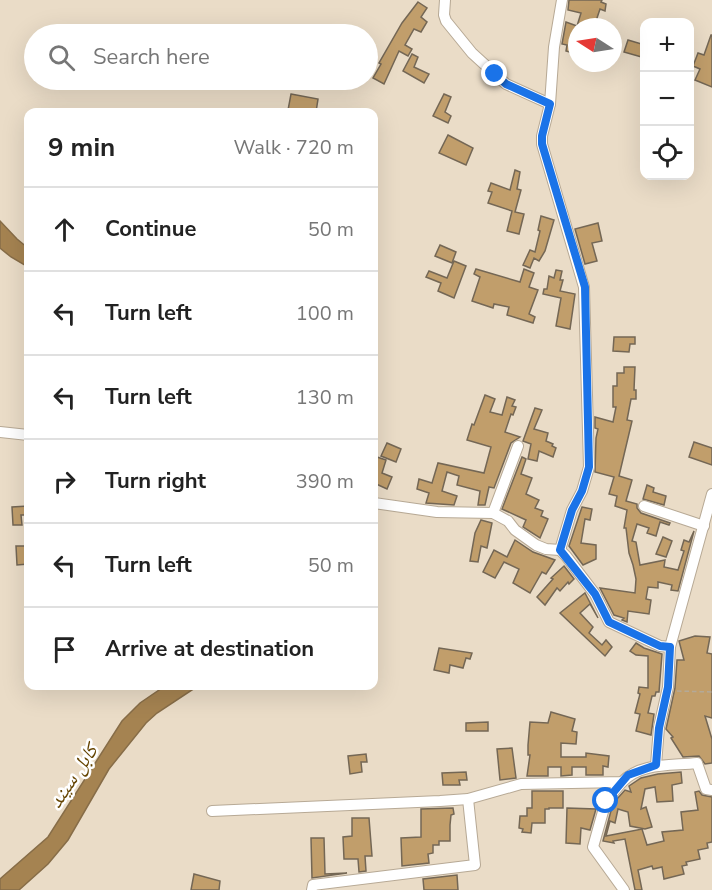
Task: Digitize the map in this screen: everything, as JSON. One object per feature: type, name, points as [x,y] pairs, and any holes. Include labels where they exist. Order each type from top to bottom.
[{"type":"street","points":[[445,0],[446,21],[472,53],[506,84],[550,104]]},
{"type":"street","points":[[560,550],[572,510],[582,491],[589,467],[585,287],[542,144],[550,104],[554,47],[562,0]]},
{"type":"street","points":[[0,432],[24,435]]},
{"type":"street","points":[[493,513],[518,446]]},
{"type":"street","points":[[656,765],[659,728],[668,687],[670,647],[712,494]]},
{"type":"street","points":[[378,504],[437,512],[493,513],[508,521],[515,530],[536,545],[546,549],[560,550],[595,594],[609,622],[660,646],[670,647]]},
{"type":"street","points":[[644,506],[704,526]]},
{"type":"street","points":[[624,890],[593,847],[606,801],[628,775],[656,765],[697,763],[706,789],[712,790]]},
{"type":"street","points":[[212,811],[468,799],[521,784],[622,782]]},
{"type":"street","points":[[312,890],[312,885],[475,865],[468,799]]},
{"type":"path","points":[[668,687],[680,692],[712,692]]},
{"type":"shaded area","points":[[0,221],[24,245],[24,265],[11,257],[0,248]]},
{"type":"shaded area","points":[[159,690],[192,690],[146,723],[109,769],[68,840],[48,864],[19,890],[0,890],[0,879],[48,837],[122,721],[140,703]]},
{"type":"building","points":[[569,0],[602,0],[601,2],[606,4],[605,11],[600,9],[597,18],[579,18],[581,13],[568,10]]},
{"type":"building","points":[[418,2],[427,8],[421,17],[427,22],[421,32],[414,29],[405,45],[412,49],[408,56],[399,51],[384,84],[378,81],[378,69],[381,64],[379,63],[402,23]]},
{"type":"building","points":[[566,22],[568,23],[568,52],[566,51],[567,45],[562,44]]},
{"type":"building","points":[[712,35],[712,87],[695,80],[700,69],[694,66],[694,63],[698,53],[704,55]]},
{"type":"building","points":[[628,40],[640,44],[640,57],[624,52]]},
{"type":"building","points":[[412,54],[418,57],[414,67],[429,74],[424,83],[403,71]]},
{"type":"building","points":[[291,94],[318,99],[317,108],[288,108]]},
{"type":"building","points":[[444,94],[451,97],[445,112],[451,116],[448,123],[433,116]]},
{"type":"building","points":[[448,135],[473,148],[466,165],[439,153]]},
{"type":"building","points":[[515,170],[520,172],[517,189],[521,190],[515,212],[524,214],[519,234],[507,231],[512,211],[488,203],[492,192],[488,191],[491,183],[510,190]]},
{"type":"building","points":[[541,216],[554,220],[545,251],[539,261],[534,258],[530,268],[523,265],[530,250],[535,252]]},
{"type":"building","points":[[598,223],[602,241],[592,243],[597,261],[585,264],[575,229]]},
{"type":"building","points":[[440,245],[456,252],[452,263],[435,256]]},
{"type":"building","points":[[454,261],[466,266],[454,298],[438,291],[441,283],[426,277],[429,271],[447,278]]},
{"type":"building","points":[[476,269],[520,282],[524,269],[534,273],[529,287],[538,290],[529,314],[535,317],[533,323],[507,315],[509,307],[494,304],[493,308],[472,301],[480,277],[474,274]]},
{"type":"building","points":[[556,270],[562,271],[560,280],[563,280],[560,291],[575,294],[570,329],[556,326],[561,298],[543,294],[544,289],[547,289],[549,276],[554,278]]},
{"type":"building","points":[[614,337],[635,337],[635,344],[630,344],[629,352],[613,351]]},
{"type":"building","points":[[624,367],[635,367],[634,390],[636,390],[636,399],[631,399],[627,420],[632,421],[619,476],[632,480],[626,501],[637,504],[641,513],[670,523],[669,525],[660,522],[656,536],[647,533],[649,528],[637,524],[632,541],[636,542],[640,565],[665,560],[664,567],[678,570],[684,551],[681,550],[684,540],[689,542],[694,531],[678,591],[671,590],[672,585],[658,582],[658,588],[648,587],[646,599],[651,600],[649,614],[628,611],[627,622],[622,620],[624,618],[614,615],[600,588],[635,593],[636,579],[629,553],[626,528],[624,528],[627,510],[615,506],[617,496],[609,494],[614,477],[595,472],[598,429],[595,428],[595,417],[613,422],[616,407],[613,407],[613,386],[617,386],[617,373],[624,373]]},
{"type":"building","points":[[485,395],[495,399],[490,412],[502,415],[507,397],[515,400],[512,406],[516,407],[505,432],[520,437],[511,443],[494,488],[489,487],[485,505],[478,505],[480,491],[457,485],[459,476],[447,472],[442,491],[457,496],[454,505],[426,503],[429,493],[417,489],[419,479],[432,483],[438,463],[484,473],[491,447],[467,440]]},
{"type":"building","points":[[535,408],[542,410],[534,429],[548,433],[546,441],[556,448],[553,457],[539,451],[537,461],[528,459],[531,444],[523,441]]},
{"type":"building","points":[[694,442],[712,448],[712,465],[689,457]]},
{"type":"building","points":[[387,443],[401,449],[396,462],[381,456]]},
{"type":"building","points":[[378,457],[386,460],[382,473],[392,477],[387,489],[378,485]]},
{"type":"building","points":[[522,457],[526,459],[521,474],[532,478],[526,494],[539,500],[535,508],[543,511],[541,516],[548,519],[540,538],[523,527],[526,520],[502,509]]},
{"type":"building","points":[[647,485],[654,488],[653,492],[666,496],[664,505],[643,499]]},
{"type":"building","points":[[24,506],[24,515],[21,515],[22,525],[13,525],[12,507]]},
{"type":"building","points":[[582,507],[592,509],[590,520],[585,519],[581,543],[596,545],[596,559],[583,565],[569,546]]},
{"type":"building","points":[[481,520],[492,523],[487,548],[481,546],[478,562],[470,561],[475,533]]},
{"type":"building","points":[[663,537],[672,541],[666,557],[656,554]]},
{"type":"building","points":[[515,540],[533,552],[555,560],[546,574],[542,572],[530,593],[513,583],[519,569],[504,562],[495,578],[483,572],[494,550],[507,557]]},
{"type":"building","points":[[16,546],[24,546],[24,564],[17,565]]},
{"type":"building","points":[[564,566],[574,579],[560,591],[557,588],[545,605],[537,597],[553,579],[551,578]]},
{"type":"building","points":[[585,593],[598,618],[590,604],[580,613],[593,627],[589,633],[602,645],[606,640],[612,647],[605,656],[560,613]]},
{"type":"building","points":[[695,636],[710,637],[707,653],[712,654],[712,718],[705,716],[712,739],[712,763],[705,764],[699,756],[683,757],[671,738],[673,737],[666,729],[675,688],[677,660],[684,660],[679,641]]},
{"type":"building","points":[[636,643],[662,654],[659,692],[652,696],[648,713],[654,714],[651,735],[636,731],[640,714],[635,713],[640,694],[638,693],[639,687],[648,688],[648,656],[636,655],[630,651]]},
{"type":"building","points":[[439,648],[472,653],[470,659],[466,658],[463,668],[450,665],[449,673],[434,670]]},
{"type":"building","points":[[551,712],[575,719],[572,731],[577,732],[576,744],[561,743],[561,757],[586,757],[586,753],[609,756],[608,767],[603,766],[603,775],[586,775],[586,767],[572,767],[572,775],[561,776],[561,767],[548,767],[548,776],[527,776],[530,755],[528,755],[528,745],[530,722],[548,723]]},
{"type":"building","points":[[488,722],[488,731],[466,731],[466,723]]},
{"type":"building","points":[[512,748],[516,778],[500,780],[497,749]]},
{"type":"building","points":[[366,754],[367,762],[361,762],[362,772],[350,774],[348,756]]},
{"type":"building","points":[[466,772],[467,780],[459,780],[460,785],[443,785],[442,773]]},
{"type":"building","points":[[681,772],[682,783],[672,785],[673,801],[657,802],[655,787],[645,789],[641,809],[646,807],[652,827],[645,829],[630,826],[628,812],[618,809],[615,823],[610,821],[606,836],[642,829],[647,845],[664,841],[662,832],[683,830],[681,812],[698,810],[695,792],[699,791],[702,795],[712,797],[712,842],[707,843],[708,848],[698,850],[700,859],[686,862],[687,865],[682,866],[684,874],[664,879],[662,867],[653,869],[652,866],[638,870],[642,890],[635,890],[625,839],[613,841],[614,843],[603,841],[612,807],[625,790],[631,792],[629,786],[641,778]]},
{"type":"building","points":[[532,791],[563,791],[563,808],[545,809],[545,823],[532,823],[531,833],[522,832],[523,829],[519,828],[520,816],[527,816],[527,808],[532,808]]},
{"type":"building","points":[[453,808],[450,841],[439,841],[439,845],[433,845],[433,853],[428,854],[429,863],[402,866],[401,838],[421,837],[421,809]]},
{"type":"building","points":[[567,808],[596,809],[590,830],[581,828],[580,844],[566,843]]},
{"type":"building","points":[[352,818],[369,818],[372,856],[365,856],[366,871],[359,872],[358,859],[344,859],[343,837],[352,836]]},
{"type":"building","points":[[311,838],[324,838],[325,874],[347,873],[312,878]]},
{"type":"building","points":[[194,874],[220,881],[219,890],[191,890]]},
{"type":"building","points":[[457,875],[458,890],[424,890],[423,879]]},
{"type":"route","points":[[495,74],[506,84],[550,104],[542,136],[543,151],[548,160],[585,287],[586,417],[589,467],[582,491],[567,523],[560,550],[595,594],[609,622],[660,646],[670,647],[671,664],[659,728],[656,765],[628,775],[606,801]]},
{"type":"water label","name":"کابل سيند","points":[[73,776]]}]
